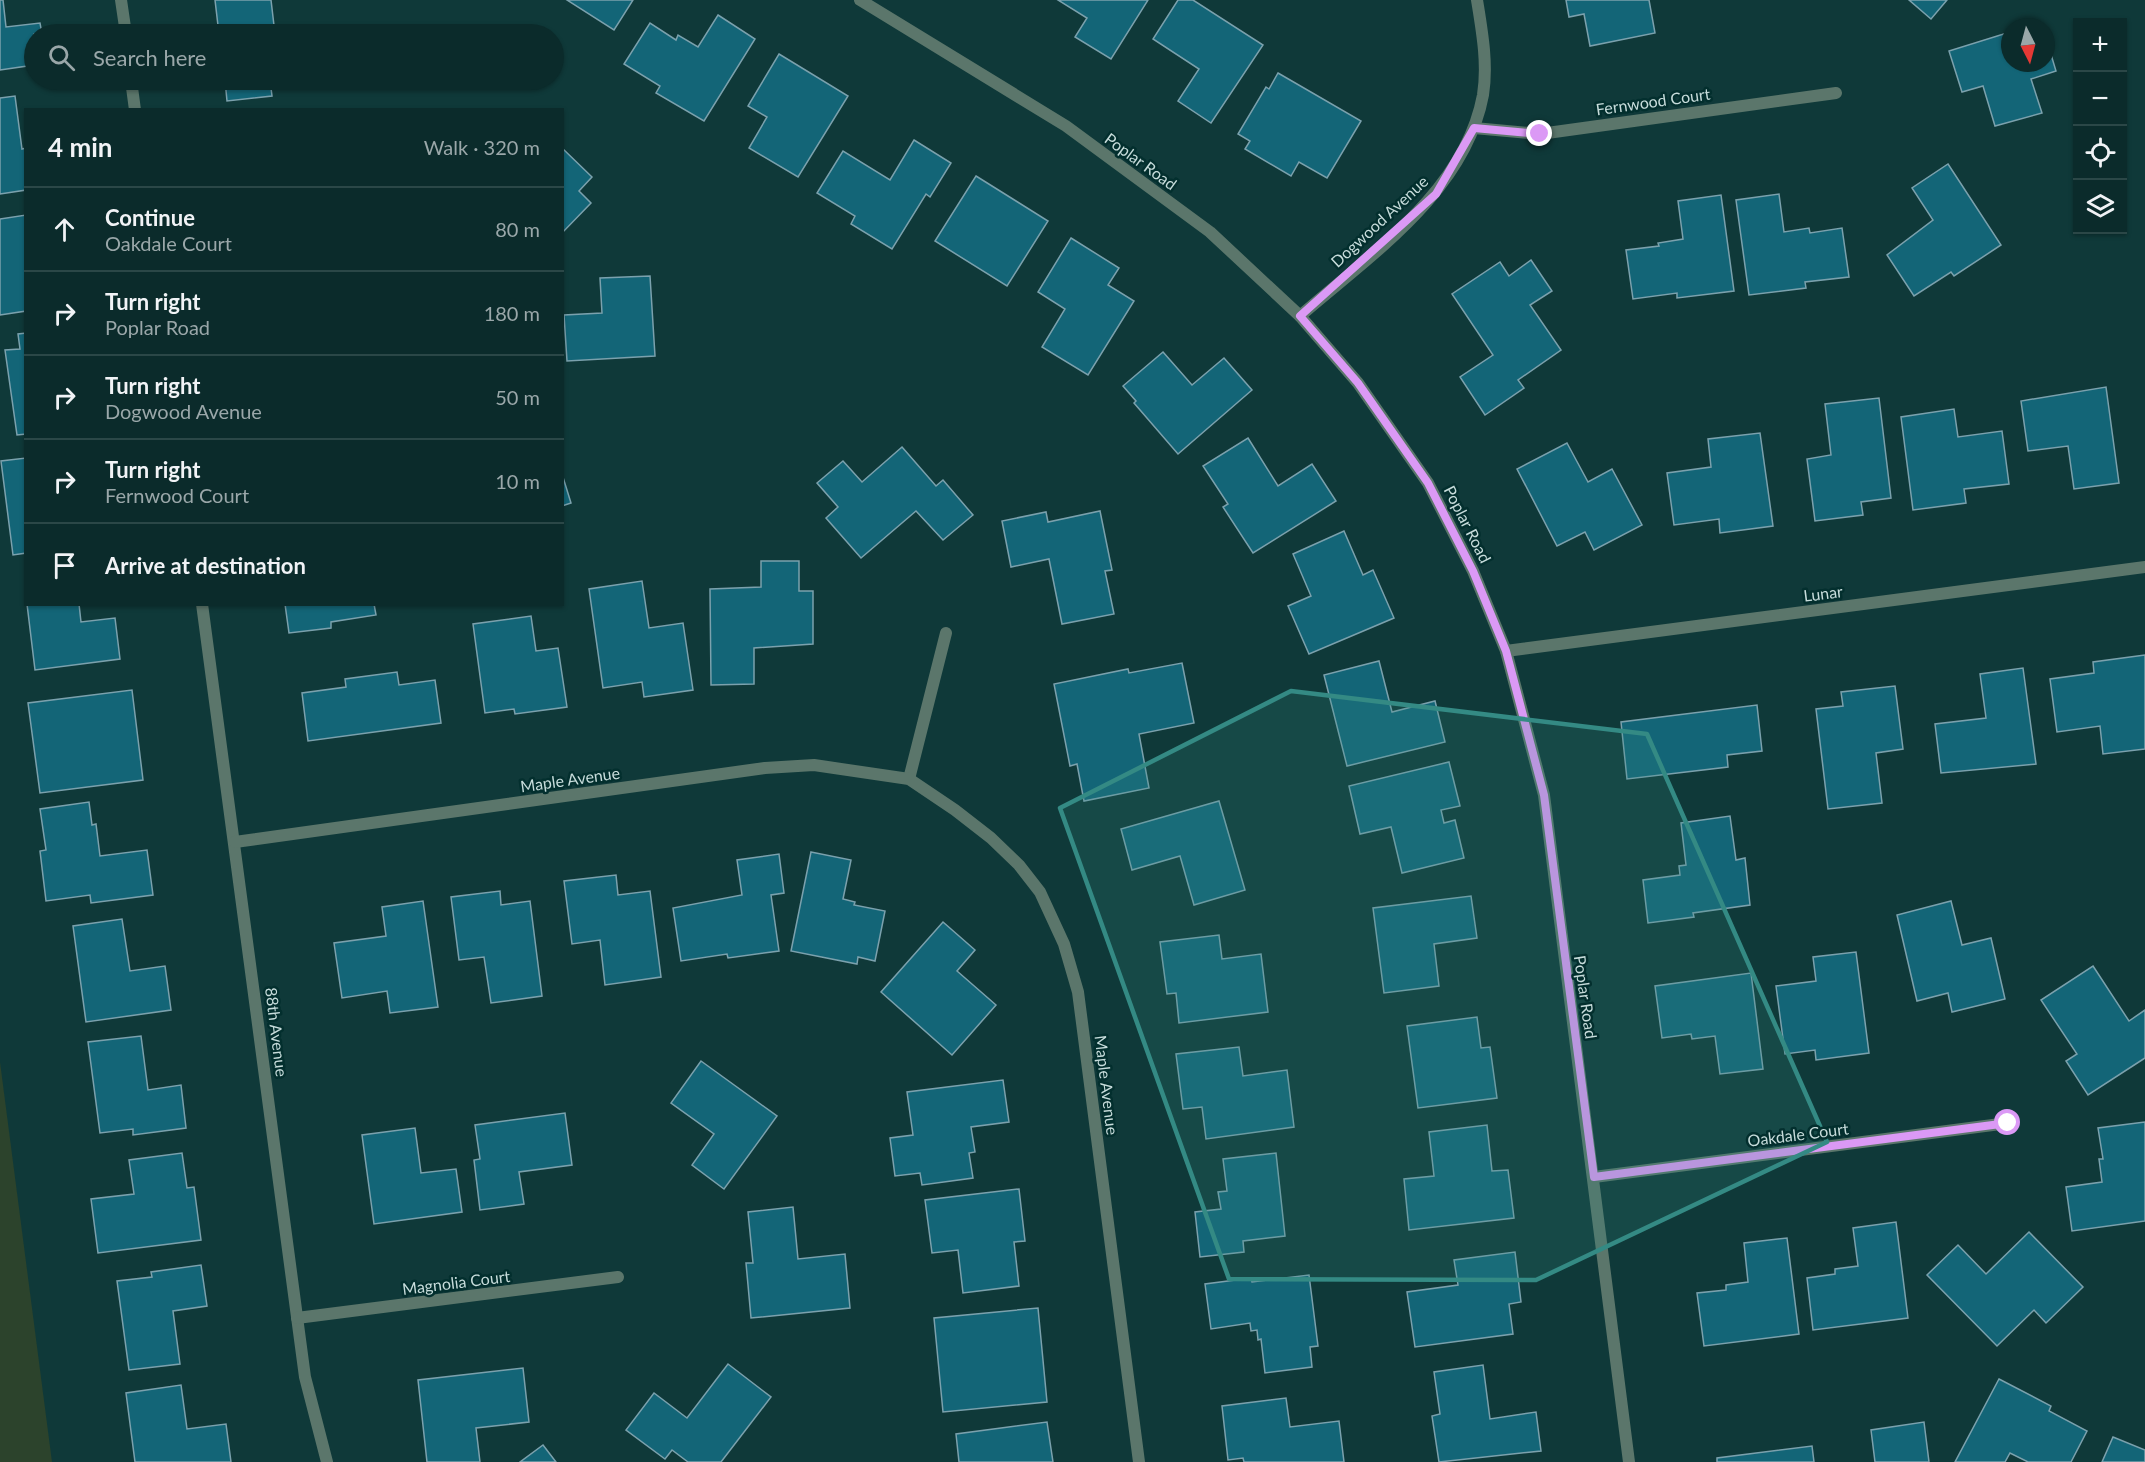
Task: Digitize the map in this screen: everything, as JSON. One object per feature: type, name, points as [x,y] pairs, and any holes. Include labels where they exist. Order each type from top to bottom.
[{"type":"street","points":[[121,0],[125,24]]},
{"type":"street","name":"Poplar Road","points":[[860,0],[1066,126],[1210,231],[1300,316],[1358,383],[1428,483],[1473,571],[1506,651],[1544,795],[1629,1462]]},
{"type":"street","name":"Dogwood Avenue","points":[[1300,316],[1436,194],[1474,128],[1485,74],[1477,0]]},
{"type":"street","points":[[132,90],[135,108]]},
{"type":"street","name":"Fernwood Court","points":[[1474,128],[1540,134],[1836,93]]},
{"type":"street","name":"Lunar","points":[[1506,651],[2145,567]]},
{"type":"street","name":"88th Avenue","points":[[202,606],[304,1377],[327,1462]]},
{"type":"street","points":[[909,779],[946,633]]},
{"type":"street","name":"Maple Avenue","points":[[235,842],[765,768],[814,765],[909,779],[991,838],[1019,866],[1040,892],[1064,944],[1078,992],[1139,1462]]},
{"type":"street","name":"Oakdale Court","points":[[1594,1177],[2008,1123]]},
{"type":"street","name":"Magnolia Court","points":[[297,1318],[618,1277]]},
{"type":"highlighted area","points":[[1291,691],[1647,734],[1827,1142],[1536,1280],[1229,1279],[1060,808]]},
{"type":"green space","points":[[0,1062],[52,1462],[0,1462]]},
{"type":"building","points":[[0,0],[3,0],[6,27],[24,25],[24,66],[0,70]]},
{"type":"building","points":[[215,0],[271,0],[274,24],[218,24]]},
{"type":"building","points":[[567,0],[633,0],[614,30]]},
{"type":"building","points":[[1058,0],[1148,0],[1111,59],[1075,37],[1087,18]]},
{"type":"building","points":[[1178,0],[1193,0],[1263,45],[1211,123],[1178,101],[1199,69],[1153,39]]},
{"type":"building","points":[[1566,0],[1649,0],[1655,33],[1590,46],[1584,14],[1569,17]]},
{"type":"building","points":[[1909,0],[1947,0],[1931,19]]},
{"type":"building","points":[[718,15],[755,39],[704,121],[656,93],[660,86],[624,64],[650,23],[676,40],[678,35],[698,47]]},
{"type":"building","points":[[2001,35],[2001,72],[2053,72],[2031,79],[2042,113],[1995,126],[1983,86],[1962,92],[1949,51]]},
{"type":"building","points":[[779,54],[848,96],[798,177],[749,148],[767,117],[748,106]]},
{"type":"building","points":[[1278,73],[1361,121],[1327,178],[1299,162],[1291,176],[1245,149],[1250,141],[1238,134],[1266,87],[1269,89]]},
{"type":"building","points":[[226,90],[271,90],[272,96],[227,101]]},
{"type":"building","points":[[15,96],[22,149],[24,148],[24,190],[0,194],[0,98]]},
{"type":"building","points":[[914,140],[951,163],[930,197],[926,194],[892,249],[851,224],[855,216],[817,193],[843,151],[890,180]]},
{"type":"building","points":[[564,150],[592,177],[579,191],[591,203],[564,231]]},
{"type":"building","points":[[1948,164],[2001,245],[1954,276],[1951,272],[1914,296],[1887,255],[1933,220],[1912,188]]},
{"type":"building","points":[[976,176],[1048,221],[1007,286],[935,241]]},
{"type":"building","points":[[1779,194],[1784,232],[1809,228],[1810,233],[1842,228],[1849,277],[1805,282],[1806,288],[1749,295],[1736,200]]},
{"type":"building","points":[[1721,195],[1734,291],[1677,298],[1677,293],[1633,299],[1626,250],[1659,246],[1658,243],[1683,239],[1678,201]]},
{"type":"building","points":[[24,215],[24,311],[0,315],[0,219]]},
{"type":"building","points":[[1071,238],[1119,268],[1108,285],[1134,301],[1088,375],[1042,347],[1065,309],[1038,292]]},
{"type":"building","points":[[1531,260],[1552,291],[1530,305],[1561,350],[1518,380],[1524,388],[1485,415],[1460,377],[1493,355],[1452,294],[1500,262],[1509,276]]},
{"type":"building","points":[[650,276],[655,356],[567,361],[564,315],[602,313],[600,278]]},
{"type":"building","points":[[24,333],[24,434],[17,435],[5,350],[20,349],[18,334]]},
{"type":"building","points":[[1163,352],[1192,385],[1224,358],[1252,390],[1178,454],[1134,403],[1136,401],[1123,386]]},
{"type":"building","points":[[2106,387],[2119,483],[2074,489],[2068,446],[2028,451],[2021,401]]},
{"type":"building","points":[[1879,398],[1891,498],[1861,502],[1863,515],[1815,521],[1807,459],[1831,455],[1825,404]]},
{"type":"building","points":[[1954,409],[1958,437],[2002,431],[2009,484],[1964,489],[1966,503],[1913,510],[1901,417]]},
{"type":"building","points":[[1760,433],[1773,526],[1720,533],[1719,519],[1674,525],[1667,473],[1711,467],[1708,439]]},
{"type":"building","points":[[1248,438],[1278,486],[1312,464],[1336,501],[1253,553],[1223,507],[1228,504],[1203,466]]},
{"type":"building","points":[[1567,443],[1588,482],[1612,469],[1642,525],[1594,550],[1585,532],[1557,546],[1517,469]]},
{"type":"building","points":[[902,447],[936,486],[943,480],[973,515],[943,540],[916,511],[861,558],[826,518],[838,507],[817,483],[843,461],[862,482]]},
{"type":"building","points":[[24,458],[24,553],[13,555],[1,461]]},
{"type":"building","points":[[564,480],[571,503],[564,505]]},
{"type":"building","points":[[1100,511],[1112,570],[1105,571],[1114,614],[1062,624],[1049,559],[1011,567],[1002,521],[1046,512],[1048,522]]},
{"type":"building","points":[[1344,531],[1363,575],[1373,570],[1394,618],[1309,654],[1288,606],[1311,596],[1293,554]]},
{"type":"building","points":[[761,561],[799,561],[799,591],[813,591],[813,644],[754,648],[754,684],[711,685],[710,589],[761,587]]},
{"type":"building","points":[[642,581],[649,628],[683,623],[693,690],[644,697],[642,682],[603,688],[589,589]]},
{"type":"building","points":[[27,606],[79,606],[81,622],[115,618],[120,659],[35,670]]},
{"type":"building","points":[[285,606],[374,606],[376,615],[331,622],[331,628],[289,633]]},
{"type":"building","points":[[531,616],[536,651],[558,648],[567,707],[515,714],[514,709],[485,713],[473,624]]},
{"type":"building","points":[[2145,655],[2145,749],[2103,754],[2100,726],[2057,732],[2050,679],[2094,673],[2093,662]]},
{"type":"building","points":[[1379,661],[1392,712],[1435,701],[1445,742],[1347,766],[1324,675]]},
{"type":"building","points":[[1182,663],[1194,723],[1139,734],[1149,788],[1084,801],[1077,764],[1070,766],[1054,684],[1128,669],[1129,673]]},
{"type":"building","points":[[2023,668],[2036,764],[1941,773],[1935,724],[1986,718],[1980,674]]},
{"type":"building","points":[[397,672],[399,685],[435,680],[441,723],[308,741],[302,693],[346,687],[345,679]]},
{"type":"building","points":[[1895,686],[1903,749],[1876,753],[1882,803],[1828,809],[1816,709],[1843,706],[1841,692]]},
{"type":"building","points":[[132,690],[143,780],[40,793],[28,703]]},
{"type":"building","points":[[1757,705],[1762,751],[1727,755],[1728,767],[1627,779],[1621,722]]},
{"type":"building","points":[[1449,762],[1460,806],[1441,810],[1444,823],[1455,820],[1464,858],[1402,873],[1391,827],[1360,834],[1349,786]]},
{"type":"building","points":[[1219,801],[1245,890],[1194,905],[1180,856],[1132,870],[1121,829]]},
{"type":"building","points":[[89,802],[92,825],[96,824],[100,856],[147,850],[153,895],[91,903],[90,895],[46,901],[40,851],[46,850],[40,809]]},
{"type":"building","points":[[1730,816],[1736,860],[1745,858],[1750,905],[1693,913],[1694,917],[1648,923],[1643,880],[1680,875],[1679,866],[1686,865],[1681,823]]},
{"type":"building","points":[[811,852],[851,860],[843,899],[855,902],[854,905],[885,911],[875,961],[858,957],[857,964],[791,951]]},
{"type":"building","points":[[779,854],[784,893],[771,895],[779,951],[728,958],[727,954],[681,961],[673,908],[742,895],[737,860]]},
{"type":"building","points":[[616,875],[618,895],[650,891],[661,977],[605,985],[600,940],[572,944],[564,881]]},
{"type":"building","points":[[500,891],[501,905],[530,901],[542,996],[491,1003],[484,957],[459,960],[451,897]]},
{"type":"building","points":[[1471,896],[1477,938],[1434,944],[1439,986],[1384,993],[1373,908]]},
{"type":"building","points":[[423,901],[438,1007],[390,1013],[387,991],[342,998],[334,943],[386,936],[382,907]]},
{"type":"building","points":[[1951,901],[1962,945],[1991,938],[2005,999],[1952,1012],[1948,993],[1917,1001],[1897,915]]},
{"type":"building","points":[[122,919],[130,971],[165,966],[171,1010],[86,1022],[73,926]]},
{"type":"building","points":[[943,922],[975,950],[957,971],[996,1005],[952,1055],[881,992]]},
{"type":"building","points":[[1219,935],[1222,959],[1261,954],[1268,1012],[1179,1023],[1176,993],[1167,994],[1160,942]]},
{"type":"building","points":[[1856,952],[1869,1053],[1816,1060],[1815,1050],[1785,1054],[1776,986],[1816,981],[1813,957]]},
{"type":"building","points":[[2093,966],[2129,1021],[2145,1010],[2145,1058],[2088,1095],[2066,1061],[2077,1054],[2041,1000]]},
{"type":"building","points":[[1751,973],[1763,1069],[1720,1074],[1715,1036],[1692,1039],[1691,1034],[1662,1038],[1655,986]]},
{"type":"building","points":[[1477,1017],[1481,1048],[1490,1047],[1497,1098],[1418,1108],[1407,1026]]},
{"type":"building","points":[[141,1036],[148,1090],[181,1085],[186,1128],[133,1135],[133,1129],[100,1133],[88,1042]]},
{"type":"building","points":[[1239,1047],[1243,1076],[1287,1070],[1294,1127],[1206,1139],[1202,1107],[1183,1109],[1176,1054]]},
{"type":"building","points":[[701,1061],[777,1116],[724,1189],[692,1165],[714,1134],[671,1103]]},
{"type":"building","points":[[1003,1080],[1009,1122],[971,1127],[975,1152],[969,1153],[973,1178],[922,1185],[920,1173],[895,1176],[890,1138],[913,1135],[907,1092]]},
{"type":"building","points":[[565,1113],[572,1165],[519,1172],[524,1204],[480,1210],[474,1160],[480,1159],[475,1125]]},
{"type":"building","points":[[2145,1122],[2145,1221],[2072,1231],[2066,1187],[2102,1182],[2099,1159],[2103,1159],[2098,1128]]},
{"type":"building","points":[[1487,1125],[1492,1171],[1508,1170],[1514,1218],[1409,1230],[1404,1179],[1434,1176],[1429,1132]]},
{"type":"building","points":[[415,1128],[421,1173],[456,1169],[462,1212],[374,1224],[362,1135]]},
{"type":"building","points":[[182,1153],[187,1188],[194,1187],[201,1240],[98,1253],[91,1199],[134,1194],[129,1160]]},
{"type":"building","points":[[1276,1153],[1285,1236],[1243,1241],[1244,1252],[1200,1257],[1195,1212],[1221,1209],[1218,1192],[1227,1191],[1223,1159]]},
{"type":"building","points":[[1019,1189],[1025,1241],[1014,1242],[1019,1286],[963,1293],[958,1250],[932,1253],[925,1200]]},
{"type":"building","points":[[793,1207],[798,1259],[845,1254],[850,1308],[751,1318],[746,1263],[753,1263],[748,1212]]},
{"type":"building","points":[[1896,1222],[1908,1318],[1813,1330],[1807,1278],[1835,1274],[1835,1269],[1858,1266],[1853,1228]]},
{"type":"building","points":[[2029,1232],[2083,1287],[2046,1323],[2034,1310],[1997,1346],[1927,1275],[1958,1245],[1986,1274]]},
{"type":"building","points":[[1787,1238],[1799,1334],[1704,1346],[1697,1293],[1726,1290],[1726,1285],[1748,1282],[1744,1243]]},
{"type":"building","points":[[1515,1252],[1521,1302],[1509,1304],[1513,1334],[1415,1347],[1407,1292],[1458,1285],[1454,1260]]},
{"type":"building","points":[[201,1265],[207,1306],[173,1311],[180,1364],[129,1370],[117,1281],[152,1277],[151,1272]]},
{"type":"building","points":[[1309,1275],[1318,1346],[1310,1347],[1312,1367],[1265,1373],[1261,1339],[1258,1340],[1257,1330],[1251,1331],[1250,1323],[1211,1329],[1205,1284],[1251,1278],[1252,1282]]},
{"type":"building","points":[[1038,1308],[1047,1402],[943,1412],[934,1318]]},
{"type":"building","points":[[728,1364],[771,1397],[721,1462],[688,1462],[672,1450],[665,1459],[626,1430],[654,1393],[687,1418]]},
{"type":"building","points":[[1483,1365],[1490,1419],[1536,1412],[1541,1451],[1439,1462],[1432,1416],[1440,1414],[1434,1372]]},
{"type":"building","points":[[523,1368],[529,1422],[476,1428],[480,1462],[427,1462],[418,1380]]},
{"type":"building","points":[[1999,1379],[2051,1406],[2049,1411],[2087,1431],[2071,1462],[2028,1462],[2010,1453],[2005,1462],[1955,1462]]},
{"type":"building","points":[[181,1385],[187,1429],[226,1424],[231,1462],[135,1462],[126,1393]]},
{"type":"building","points":[[1286,1398],[1290,1427],[1339,1421],[1344,1462],[1244,1462],[1243,1458],[1228,1460],[1222,1406]]},
{"type":"building","points":[[1047,1422],[1053,1462],[959,1462],[956,1434]]},
{"type":"building","points":[[1924,1422],[1929,1462],[1875,1462],[1871,1430]]},
{"type":"building","points":[[2113,1437],[2145,1450],[2145,1462],[2102,1462]]},
{"type":"building","points":[[543,1445],[556,1462],[520,1462]]},
{"type":"building","points":[[1812,1446],[1814,1462],[1717,1462],[1717,1458]]},
{"type":"route","points":[[1540,134],[1474,128],[1459,159],[1436,194],[1300,316],[1358,383],[1428,483],[1473,571],[1506,651],[1528,727],[1544,795],[1594,1177],[2008,1123]]}]
